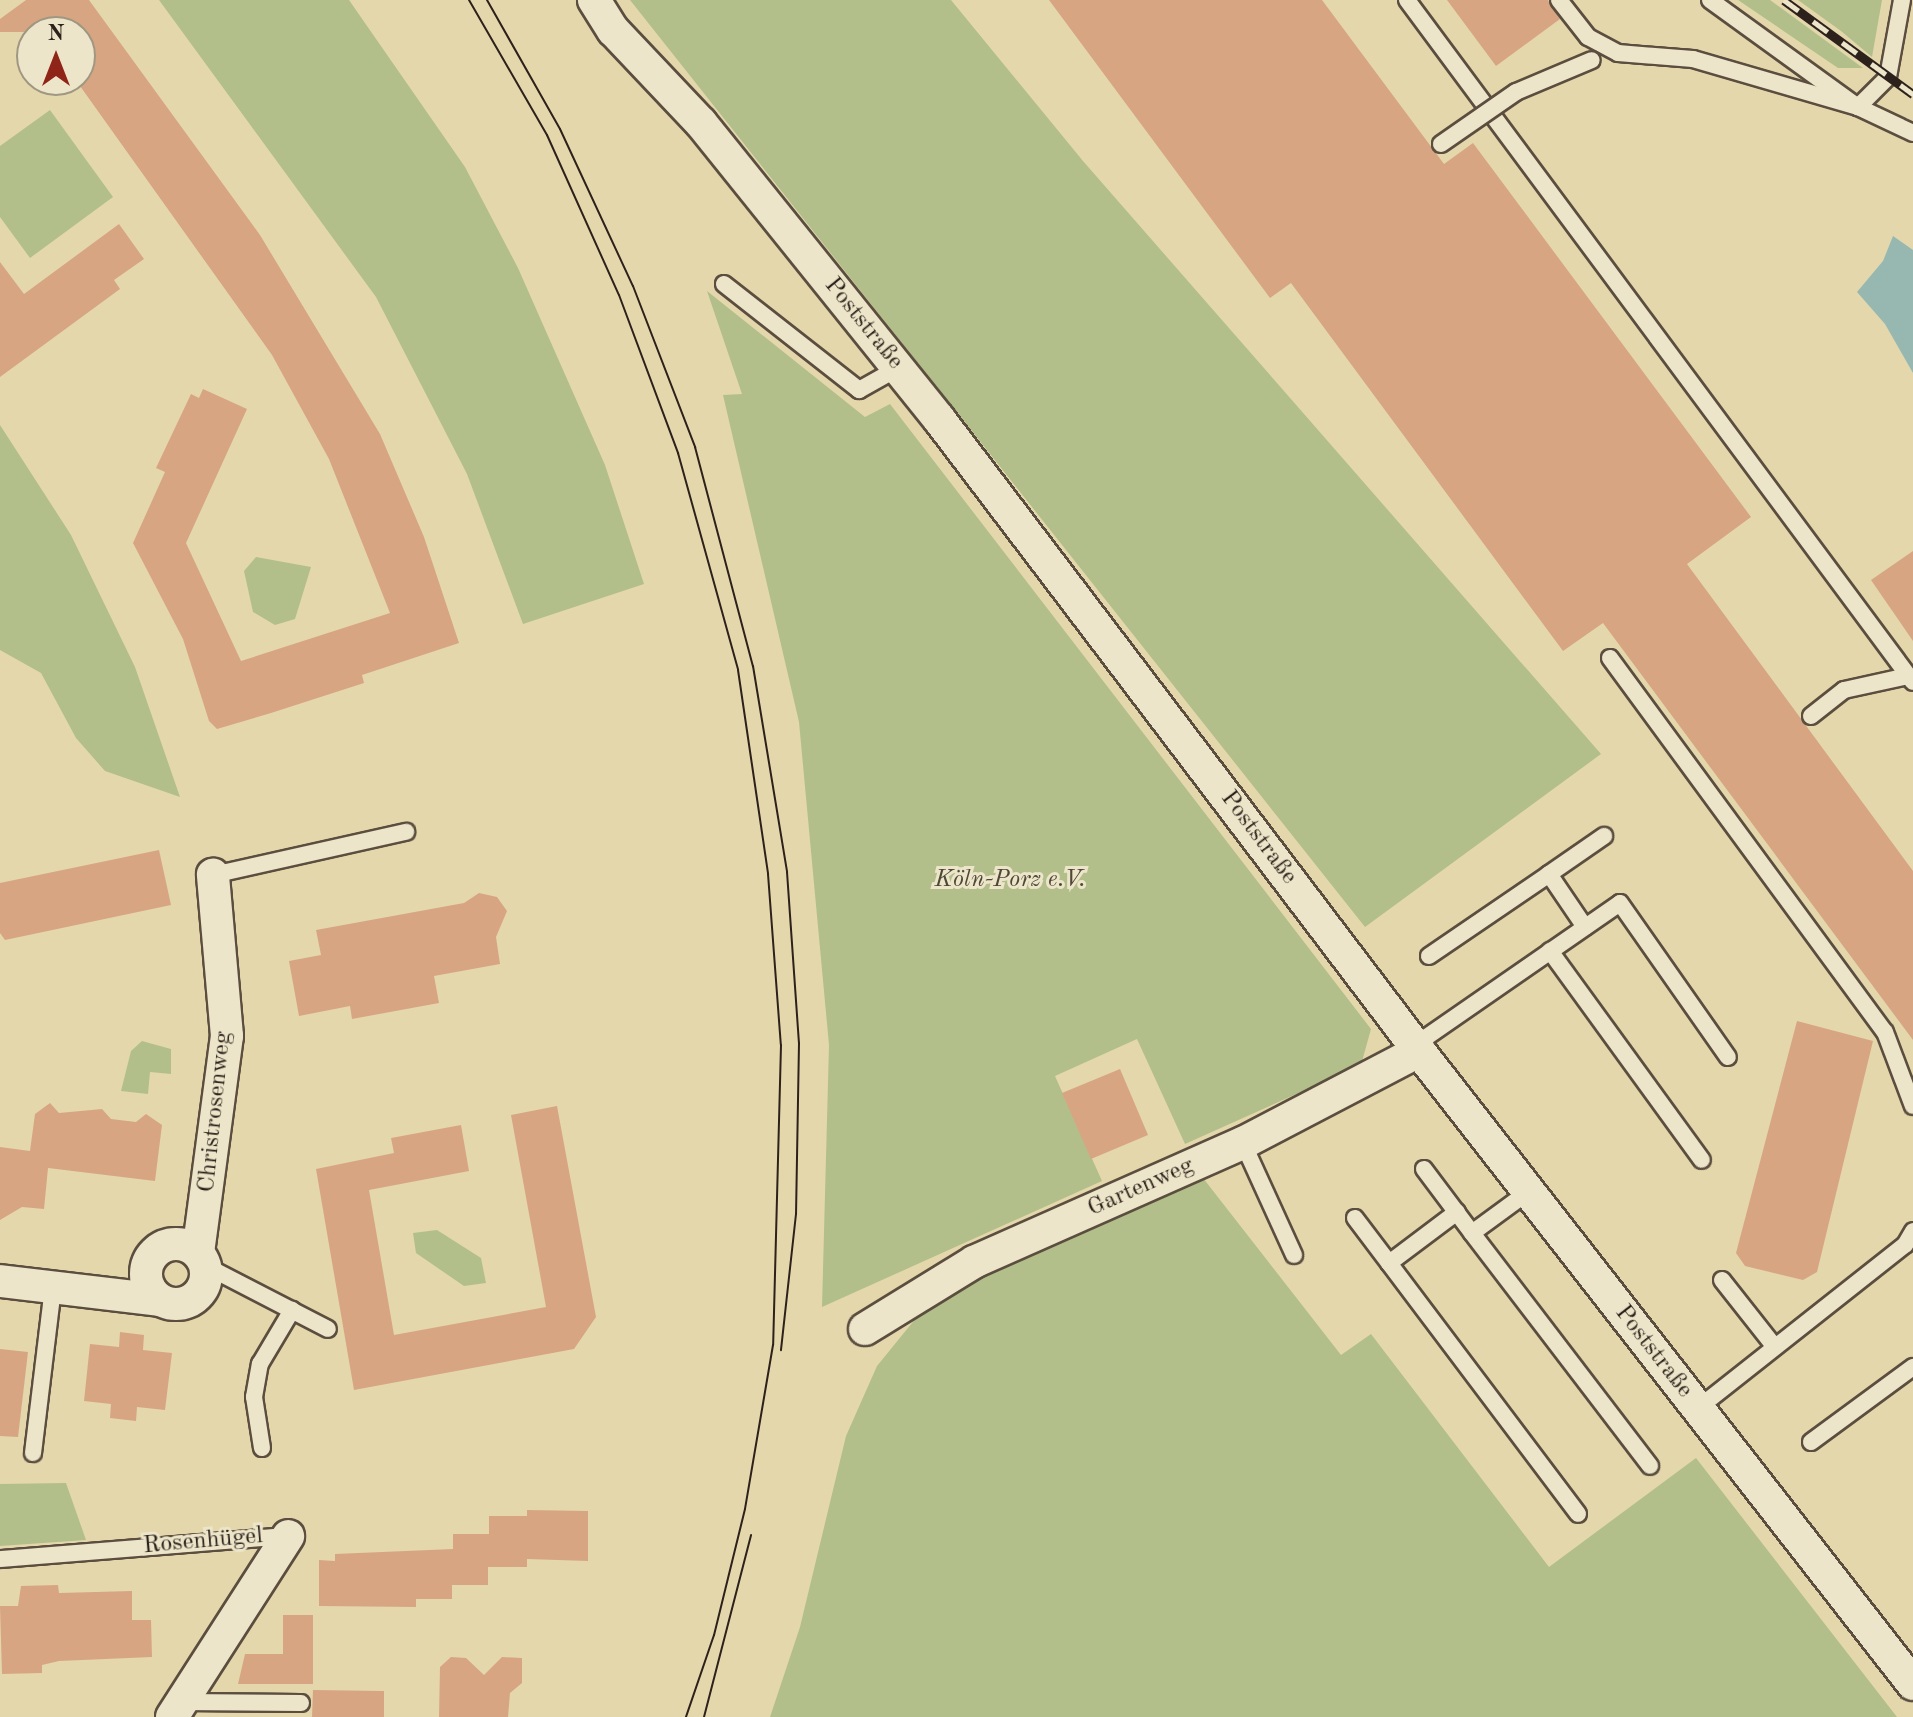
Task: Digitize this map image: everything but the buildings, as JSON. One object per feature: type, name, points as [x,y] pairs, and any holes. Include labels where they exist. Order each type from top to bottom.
[{"type":"street","name":"Poststraße","points":[[594,0],[898,368],[1528,1192],[1913,1684]]},
{"type":"street","name":"Christrosenweg","points":[[0,1281],[181,1304],[197,1297],[227,1036],[213,875]]},
{"type":"street","name":"Gartenweg","points":[[865,1329],[974,1262],[1243,1143],[1417,1048]]},
{"type":"street","points":[[160,1300],[147,1283],[150,1258],[170,1244],[202,1259]]},
{"type":"street","name":"Rosenhügel","points":[[177,1710],[288,1536]]},
{"type":"lane","points":[[1407,0],[1911,679],[1844,690],[1811,716]]},
{"type":"lane","points":[[1559,0],[1588,37],[1618,53]]},
{"type":"lane","points":[[1710,0],[1858,107]]},
{"type":"lane","points":[[1858,107],[1888,77],[1902,0]]},
{"type":"lane","points":[[1441,144],[1516,92],[1592,60],[1618,53],[1693,59],[1858,107],[1913,133]]},
{"type":"lane","points":[[724,284],[859,390],[898,368]]},
{"type":"lane","points":[[1610,658],[1885,1032],[1913,1106]]},
{"type":"lane","points":[[213,875],[406,832]]},
{"type":"lane","points":[[1429,956],[1604,836]]},
{"type":"lane","points":[[1549,874],[1585,927]]},
{"type":"lane","points":[[1417,1048],[1620,903],[1728,1057]]},
{"type":"lane","points":[[1550,951],[1702,1160]]},
{"type":"lane","points":[[1243,1143],[1294,1255]]},
{"type":"lane","points":[[1424,1169],[1650,1466]]},
{"type":"lane","points":[[1472,1233],[1528,1192]]},
{"type":"lane","points":[[1389,1263],[1457,1212]]},
{"type":"lane","points":[[1355,1218],[1578,1514]]},
{"type":"lane","points":[[1697,1409],[1905,1245],[1913,1231]]},
{"type":"lane","points":[[202,1259],[328,1329]]},
{"type":"lane","points":[[1722,1280],[1775,1347]]},
{"type":"lane","points":[[33,1453],[53,1287]]},
{"type":"lane","points":[[262,1448],[254,1397],[260,1364],[292,1310]]},
{"type":"lane","points":[[1811,1442],[1913,1367]]},
{"type":"lane","name":"Rosenhügel","points":[[0,1559],[288,1536]]},
{"type":"lane","points":[[177,1710],[301,1703]]},
{"type":"green space","points":[[159,0],[349,0],[465,167],[518,268],[605,465],[644,584],[523,624],[467,474],[376,297]]},
{"type":"green space","points":[[630,0],[951,0],[1083,161],[1601,754],[1365,927]]},
{"type":"green space","points":[[1738,0],[1770,0],[1863,68],[1838,68]]},
{"type":"green space","points":[[1798,0],[1882,0],[1872,57],[1841,31]]},
{"type":"green space","points":[[50,110],[113,197],[30,258],[0,217],[0,146]]},
{"type":"green space","name":"Köln-Porz e.V.","points":[[707,291],[865,417],[890,404],[1371,1029],[1361,1065],[1185,1144],[1137,1039],[1055,1076],[1102,1181],[822,1307],[829,1045],[799,722],[723,395],[742,394]]},
{"type":"green space","points":[[0,425],[71,535],[135,667],[180,797],[105,771],[76,738],[41,673],[0,650]]},
{"type":"green space","points":[[256,557],[311,567],[295,619],[275,625],[253,612],[244,571]]},
{"type":"green space","points":[[142,1041],[171,1049],[171,1074],[150,1072],[148,1094],[121,1091],[131,1051]]},
{"type":"green space","points":[[1196,1169],[1341,1355],[1371,1334],[1549,1567],[1696,1458],[1897,1717],[770,1717],[800,1627],[846,1436],[877,1366],[925,1307]]},
{"type":"green space","points":[[437,1230],[481,1258],[486,1283],[464,1286],[416,1253],[413,1233]]},
{"type":"green space","points":[[66,1483],[86,1540],[0,1546],[0,1484]]},
{"type":"water","points":[[1893,236],[1913,250],[1913,373],[1885,324],[1857,292],[1883,261]]},
{"type":"tram line","points":[[469,0],[547,135],[619,295],[678,453],[738,670],[768,874],[781,1045],[773,1345],[745,1509],[714,1635],[686,1717]]},
{"type":"tram line","points":[[487,0],[560,129],[633,286],[695,447],[753,666],[787,872],[799,1043],[796,1214],[781,1350]]},
{"type":"tram line","points":[[704,1717],[751,1535]]},
{"type":"railway","points":[[1784,0],[1913,94]]}]
